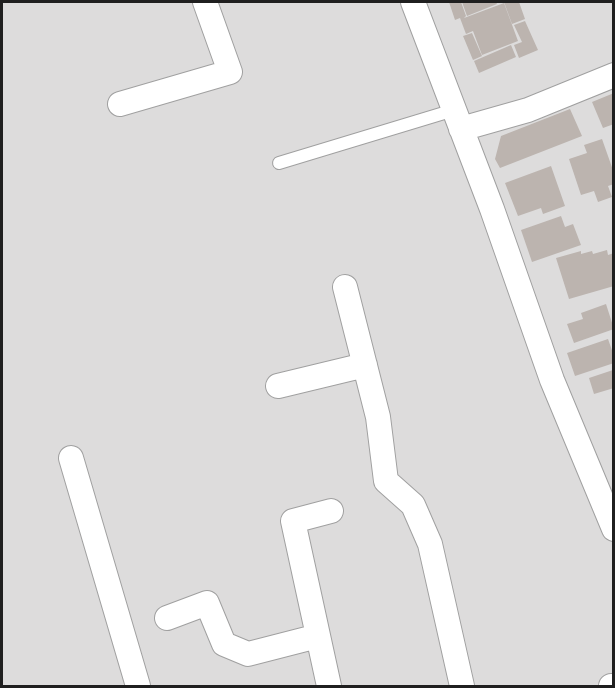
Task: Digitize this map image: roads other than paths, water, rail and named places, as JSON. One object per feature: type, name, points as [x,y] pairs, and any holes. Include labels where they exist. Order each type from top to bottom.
[{"type":"street","points":[[120,104],[230,72],[205,2]]},
{"type":"street","points":[[412,2],[492,209],[552,380],[614,529]]},
{"type":"street","points":[[457,120],[528,110],[614,75]]},
{"type":"street","points":[[345,287],[378,417],[386,481],[412,506],[430,544],[462,687]]},
{"type":"street","points":[[278,386],[365,365]]},
{"type":"street","points":[[70,458],[138,687]]},
{"type":"street","points":[[329,687],[293,521],[330,511]]},
{"type":"street","points":[[167,618],[207,603],[224,644],[248,654],[318,636]]},
{"type":"lane","points":[[279,163],[457,120]]}]
